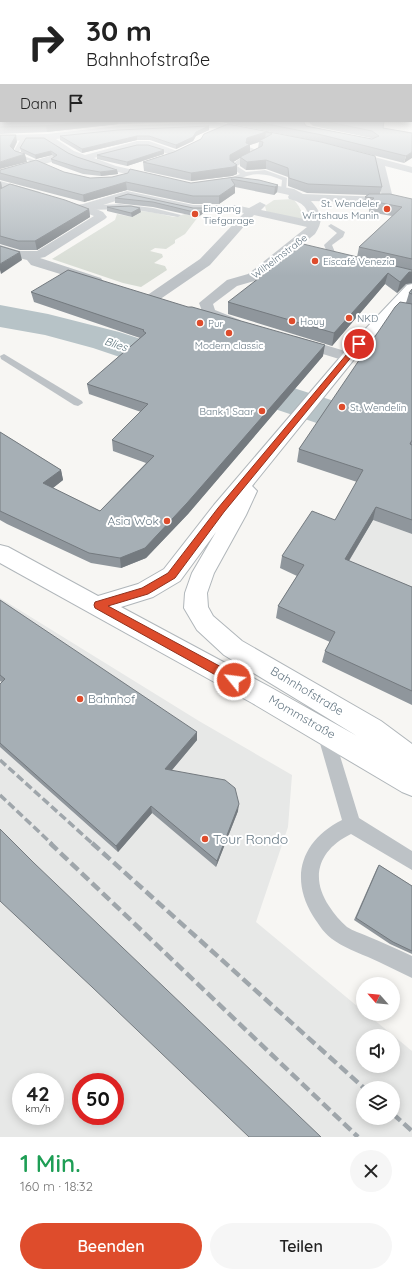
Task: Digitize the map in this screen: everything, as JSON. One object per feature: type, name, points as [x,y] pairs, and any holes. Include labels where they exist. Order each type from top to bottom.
[{"type":"main road","name":"Bahnhofstraße","points":[[98,605],[145,591],[172,575],[221,510],[308,405],[349,357],[400,309],[412,288]]},
{"type":"main road","name":"Bahnhofstraße","points":[[257,468],[236,515],[203,573],[196,593],[196,608],[205,623],[233,648],[372,730],[412,761]]},
{"type":"main road","name":"Mommstraße","points":[[0,553],[98,605],[324,730],[412,782]]},
{"type":"street","points":[[116,170],[123,175],[165,180]]},
{"type":"street","points":[[123,175],[134,170]]},
{"type":"street","points":[[380,170],[388,200]]},
{"type":"street","points":[[404,170],[412,177]]},
{"type":"street","name":"Wilhelmstraße","points":[[225,181],[292,194],[308,204],[316,219],[315,225],[311,231],[253,277],[232,283],[204,310],[220,318],[250,327]]},
{"type":"street","points":[[0,184],[49,198]]},
{"type":"street","points":[[83,208],[127,194],[193,208],[235,208],[315,225]]},
{"type":"street","points":[[292,194],[388,200],[412,205]]},
{"type":"street","points":[[136,294],[157,301],[205,262],[251,212],[270,199]]},
{"type":"street","points":[[0,249],[32,257],[41,254],[101,217],[99,214],[70,204]]},
{"type":"street","points":[[291,247],[304,250]]},
{"type":"street","points":[[318,254],[338,259]]},
{"type":"street","points":[[32,257],[36,262],[106,284]]},
{"type":"street","points":[[279,336],[349,357]]},
{"type":"lane","points":[[239,170],[244,174]]},
{"type":"lane","name":"Wilhelmstraße","points":[[225,181],[244,174],[257,172],[280,176],[285,179],[292,194]]},
{"type":"lane","points":[[0,194],[13,188]]},
{"type":"lane","points":[[83,208],[120,205],[153,209],[178,215]]},
{"type":"lane","points":[[331,226],[341,232],[340,235],[328,245],[338,259]]},
{"type":"lane","points":[[1,357],[78,403]]},
{"type":"lane","points":[[324,730],[352,824],[412,861]]},
{"type":"lane","points":[[352,824],[334,833],[325,841],[314,856],[309,876],[314,900],[328,922],[341,934],[405,963],[412,968]]},
{"type":"shaded area","points":[[293,199],[300,209],[305,222],[267,214],[265,206],[274,200]]},
{"type":"shaded area","points":[[142,211],[174,217],[185,214],[198,217],[185,234],[175,240],[175,243],[166,249],[155,248],[150,251],[162,254],[163,257],[154,263],[165,266],[167,270],[141,287],[123,283],[52,259],[115,220],[117,214],[132,217]]},
{"type":"shaded area","points":[[373,520],[412,534],[412,601],[342,572]]},
{"type":"shaded area","points":[[0,598],[199,721],[292,775],[288,827],[256,922],[356,1005],[356,1021],[376,1021],[385,1029],[356,1029],[356,1073],[400,1073],[400,1041],[412,1051],[412,1137],[0,1137]]},
{"type":"building","points":[[0,170],[59,170],[90,178],[112,177],[128,173],[129,170],[135,170],[191,183],[235,177],[259,180],[278,185],[275,187],[231,179],[235,185],[219,196],[193,196],[126,182],[83,195],[0,173]]},
{"type":"building","points":[[89,170],[116,170],[100,172]]},
{"type":"building","points":[[178,170],[212,170],[191,173]]},
{"type":"building","points":[[288,170],[378,170],[382,187],[308,184],[289,178]]},
{"type":"building","points":[[10,184],[65,200],[89,209],[35,241],[18,241],[0,236],[0,189]]},
{"type":"building","points":[[128,194],[193,208],[205,208],[198,213],[153,202],[115,198]]},
{"type":"building","points":[[369,194],[390,194],[412,199],[412,259],[359,247],[402,207],[371,201],[374,198],[365,197]]},
{"type":"building","points":[[131,206],[140,208],[131,213],[107,207]]},
{"type":"building","points":[[303,244],[412,270],[412,272],[409,272],[400,282],[388,273],[334,333],[228,302]]},
{"type":"building","points":[[0,246],[20,252],[0,264]]},
{"type":"building","points":[[68,270],[188,307],[325,345],[187,503],[145,548],[120,558],[89,553],[0,511],[0,432],[61,470],[43,483],[100,511],[154,456],[112,440],[148,404],[87,384],[146,333],[143,331],[144,330],[31,292]]},
{"type":"building","points":[[400,302],[412,304],[412,440],[410,444],[412,445],[412,520],[376,507],[345,559],[412,587],[412,691],[325,651],[335,632],[278,606],[304,565],[282,556],[312,511],[335,520],[363,470],[299,449],[395,307]]},
{"type":"building","points":[[0,600],[197,732],[165,769],[225,780],[235,788],[239,804],[217,861],[151,806],[116,846],[0,743],[0,684],[5,679],[0,675]]},
{"type":"building","points":[[0,829],[321,1137],[249,1137],[0,901]]},
{"type":"building","points":[[379,865],[412,886],[412,951],[393,942],[356,918]]},
{"type":"waterway","name":"Blies","points":[[0,316],[48,325],[106,340],[412,441]]},
{"type":"railway","points":[[0,760],[93,844]]},
{"type":"railway","points":[[0,795],[52,844]]},
{"type":"railway","points":[[50,843],[358,1137]]},
{"type":"railway","points":[[92,843],[356,1081]]},
{"type":"railway","points":[[400,1120],[412,1131]]},
{"type":"place","name":"St. Wendeler Wirtshaus Manin","points":[[387,209]]},
{"type":"place","name":"Eingang Tiefgarage","points":[[195,214]]},
{"type":"place","name":"Eiscafé Venezia","points":[[315,261]]},
{"type":"place","name":"NKD","points":[[349,318]]},
{"type":"place","name":"Houy","points":[[292,321]]},
{"type":"place","name":"Pur","points":[[200,323]]},
{"type":"place","name":"Modern classic","points":[[229,333]]},
{"type":"place","name":"St. Wendelin","points":[[342,407]]},
{"type":"place","name":"Bank 1 Saar","points":[[262,411]]},
{"type":"place","name":"Asia Wok","points":[[167,521]]},
{"type":"place","name":"Bahnhof","points":[[80,699]]},
{"type":"place","name":"Tour Rondo","points":[[205,839]]},
{"type":"route","points":[[234,680],[98,605],[145,591],[172,575],[221,510],[359,344]]}]
